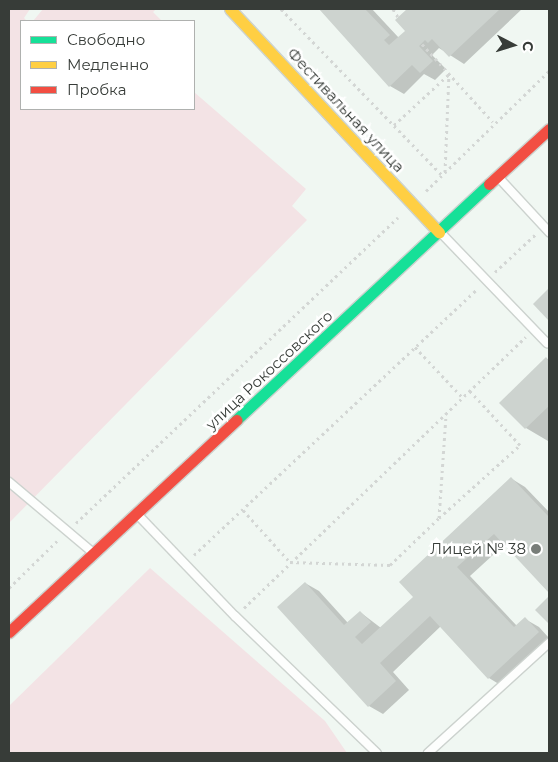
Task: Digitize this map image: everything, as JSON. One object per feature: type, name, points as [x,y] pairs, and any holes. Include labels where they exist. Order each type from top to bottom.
[{"type":"street","name":"Фестивальная улица","points":[[230,9],[439,232]]},
{"type":"street","name":"улица Рокоссовского","points":[[9,632],[549,129]]},
{"type":"lane","points":[[498,177],[546,230]]},
{"type":"lane","points":[[439,232],[547,343]]},
{"type":"lane","points":[[9,482],[69,530],[94,553]]},
{"type":"lane","points":[[136,513],[235,616],[377,753]]},
{"type":"lane","points":[[428,753],[549,643]]},
{"type":"path","points":[[281,9],[442,176]]},
{"type":"path","points":[[393,9],[398,17]]},
{"type":"path","points":[[422,44],[494,122]]},
{"type":"path","points":[[9,588],[442,176],[494,122],[549,71]]},
{"type":"path","points":[[394,125],[450,74]]},
{"type":"path","points":[[445,172],[450,74]]},
{"type":"path","points":[[186,563],[486,280],[546,230]]},
{"type":"path","points":[[235,616],[534,330]]},
{"type":"path","points":[[415,347],[463,398]]},
{"type":"path","points":[[243,510],[290,562],[390,565],[520,445],[470,391]]},
{"type":"path","points":[[439,518],[446,414]]},
{"type":"shaded area","points":[[9,9],[30,9],[24,18],[26,20],[20,20],[20,110],[195,110],[195,93],[306,189],[292,206],[307,220],[9,523]]},
{"type":"shaded area","points":[[43,9],[156,9],[153,12],[161,20],[34,20]]},
{"type":"shaded area","points":[[150,568],[325,721],[347,753],[9,753],[9,706]]},
{"type":"building","points":[[319,9],[365,9],[390,35],[384,40],[389,45],[405,31],[395,20],[407,9],[500,9],[449,57],[432,39],[428,43],[425,40],[419,46],[433,61],[420,73],[412,65],[389,87]]},
{"type":"building","points":[[549,288],[549,321],[533,304]]},
{"type":"building","points":[[546,357],[549,361],[549,406],[525,429],[499,403]]},
{"type":"building","points":[[511,477],[549,517],[549,593],[494,534],[457,567],[514,627],[525,617],[539,632],[488,679],[430,616],[380,663],[396,681],[368,707],[277,607],[305,582],[344,625],[360,611],[371,622],[355,637],[362,644],[413,597],[399,582]]},
{"type":"building","points":[[549,596],[549,622],[548,623],[535,610]]},
{"type":"traffic: fast","points":[[236,420],[489,184]]},
{"type":"traffic: slow","points":[[230,9],[439,232]]},
{"type":"traffic: jam","points":[[489,184],[549,129]]},
{"type":"traffic: jam","points":[[9,632],[236,420]]},
{"type":"place","name":"Лицей № 38","points":[[536,549]]}]
